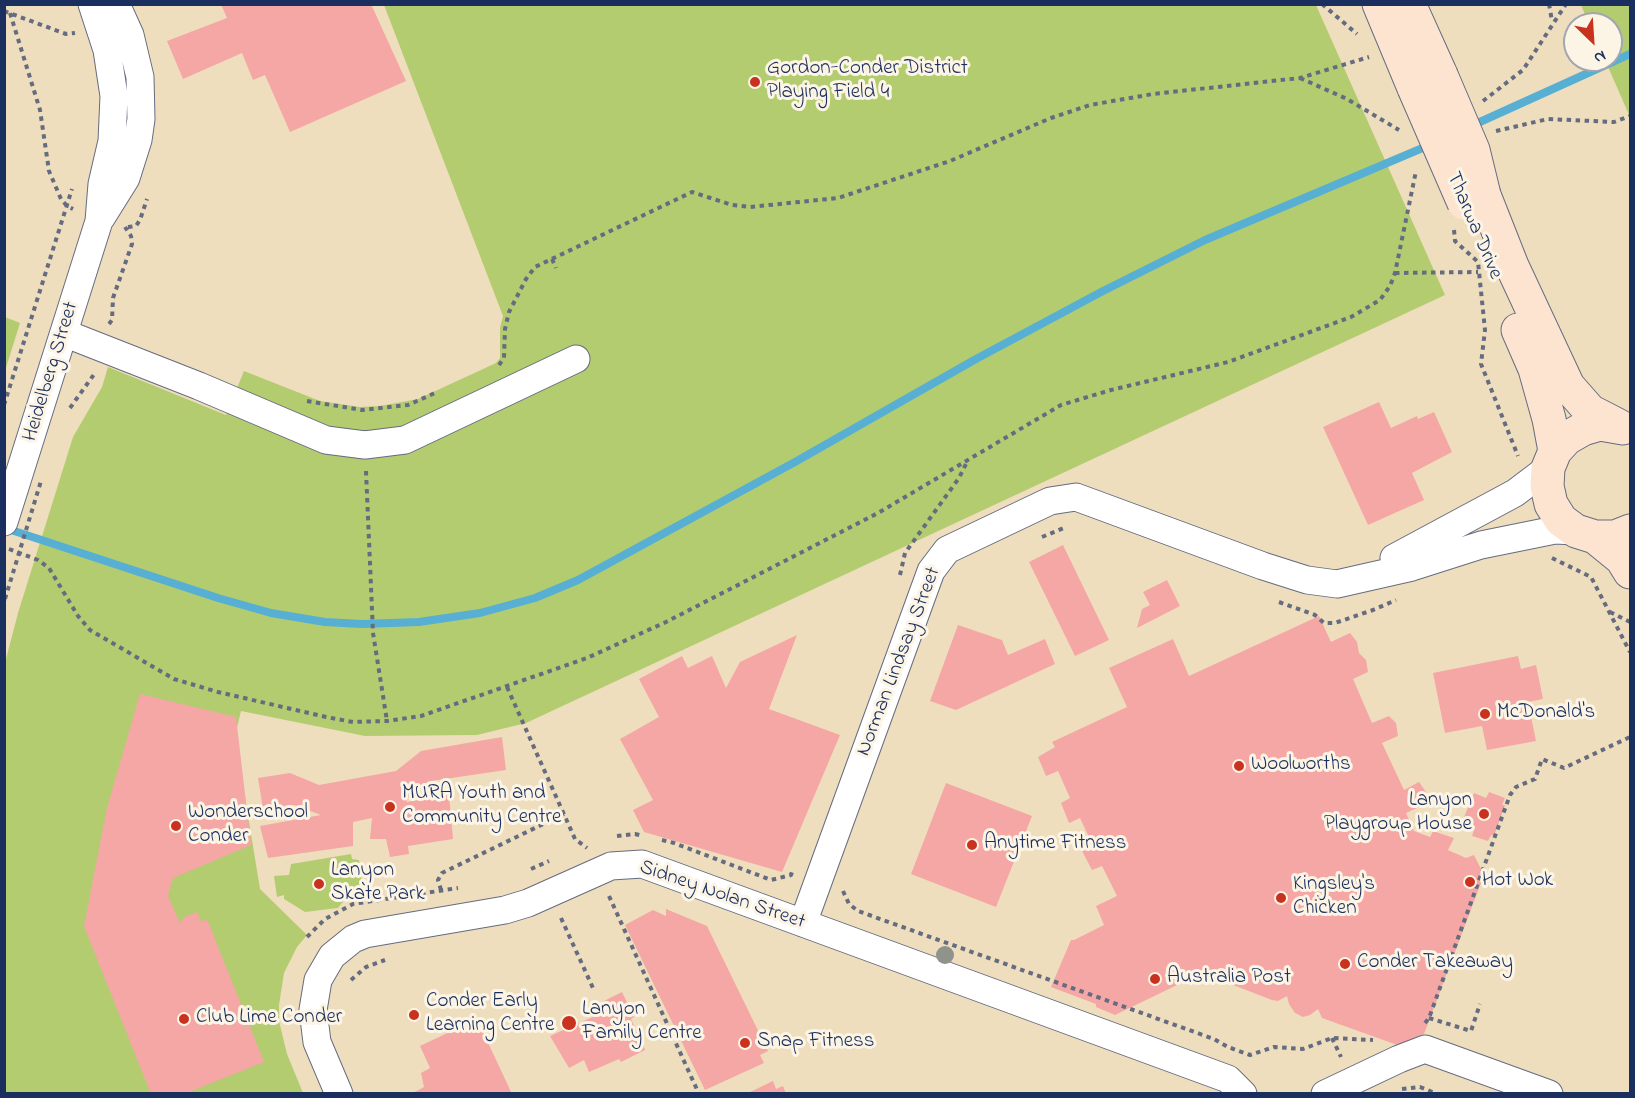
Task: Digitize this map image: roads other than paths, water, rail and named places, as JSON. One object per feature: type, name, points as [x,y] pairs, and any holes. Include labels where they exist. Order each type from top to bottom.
[{"type":"main road","name":"Tharwa Drive","points":[[1379,4],[1428,81]]},
{"type":"main road","name":"Tharwa Drive","points":[[1409,4],[1428,81],[1467,206],[1535,369],[1549,419],[1541,461],[1551,504],[1561,520],[1586,534]]},
{"type":"main road","name":"Tharwa Drive","points":[[1467,206],[1512,266],[1568,386],[1590,411],[1625,429]]},
{"type":"main road","points":[[1541,461],[1567,438],[1583,429],[1600,424],[1625,429]]},
{"type":"main road","points":[[1586,534],[1615,537],[1630,531]]},
{"type":"main road","points":[[1586,534],[1622,559],[1630,572]]},
{"type":"street","name":"Heidelberg Street","points":[[4,522],[35,475],[64,333],[99,221],[102,184],[112,141],[114,96],[107,50],[92,4]]},
{"type":"street","name":"Heidelberg Street","points":[[99,221],[126,178],[138,140],[141,119],[140,77],[130,35],[116,4]]},
{"type":"street","points":[[64,333],[326,440],[365,445],[405,440],[576,359]]},
{"type":"street","name":"Norman Lindsay Street","points":[[1366,578],[1404,551],[1470,519],[1515,493],[1541,461]]},
{"type":"street","name":"Norman Lindsay Street","points":[[803,923],[931,571],[947,550],[1050,501],[1076,497],[1307,580],[1337,585],[1412,567],[1502,540],[1555,530],[1586,534]]},
{"type":"street","name":"Sidney Nolan Street","points":[[339,1094],[317,1042],[313,1010],[318,980],[332,956],[353,939],[365,934],[505,910],[602,882],[611,866],[642,864],[1228,1079],[1243,1094]]},
{"type":"street","points":[[1325,1094],[1425,1049],[1549,1094]]},
{"type":"waterway","points":[[1471,126],[1630,54]]},
{"type":"waterway","points":[[5,528],[218,598],[271,613],[325,622],[362,624],[419,622],[480,613],[535,598],[578,580],[795,462],[976,359],[1205,240],[1432,144]]},
{"type":"place","name":"Gordon-Conder District Playing Field 4","points":[[755,82]]},
{"type":"place","name":"McDonald's","points":[[1485,714]]},
{"type":"place","name":"Woolworths","points":[[1239,766]]},
{"type":"place","name":"MURA Youth and Community Centre","points":[[390,807]]},
{"type":"place","name":"Lanyon Playgroup House","points":[[1484,814]]},
{"type":"place","name":"Wonderschool Conder","points":[[176,826]]},
{"type":"place","name":"Anytime Fitness","points":[[972,845]]},
{"type":"place","name":"Hot Wok","points":[[1470,882]]},
{"type":"place","name":"Lanyon Skate Park","points":[[319,884]]},
{"type":"place","name":"Kingsley's Chicken","points":[[1281,898]]},
{"type":"place","name":"Conder Takeaway","points":[[1345,964]]},
{"type":"place","name":"Australia Post","points":[[1155,979]]},
{"type":"place","name":"Conder Early Learning Centre","points":[[414,1015]]},
{"type":"place","name":"Club Lime Conder","points":[[184,1019]]},
{"type":"place","name":"Lanyon Family Centre","points":[[569,1023]]},
{"type":"place","name":"Snap Fitness","points":[[745,1043]]}]
